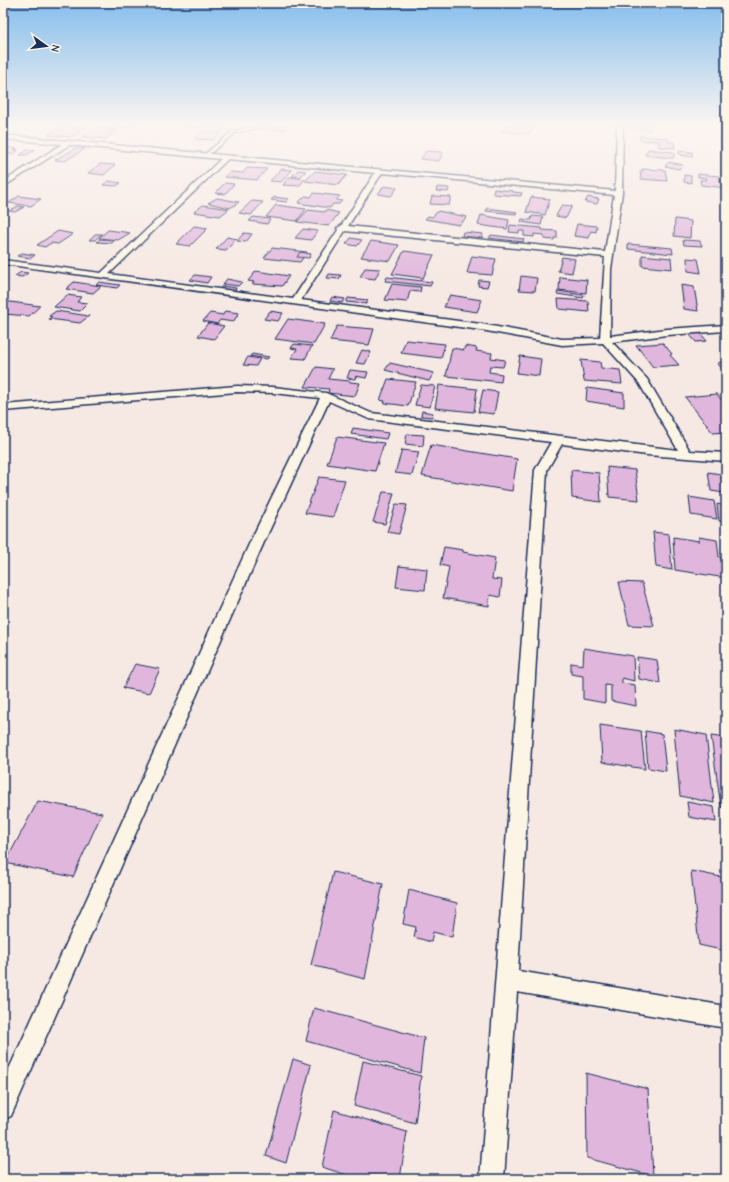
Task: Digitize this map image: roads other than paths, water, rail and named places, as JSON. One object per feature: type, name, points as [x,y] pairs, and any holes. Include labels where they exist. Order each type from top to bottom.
[{"type":"street","points":[[3,185],[14,178]]},
{"type":"street","points":[[103,275],[205,178]]},
{"type":"street","points":[[296,301],[375,178]]},
{"type":"street","points":[[457,178],[618,193]]},
{"type":"street","points":[[618,178],[618,193],[607,269],[605,340],[643,381],[663,412],[686,453]]},
{"type":"street","points":[[342,228],[609,255]]},
{"type":"street","points":[[3,262],[296,301],[481,328],[562,342],[589,342],[667,332],[726,328]]},
{"type":"street","points":[[3,408],[237,389],[273,390],[326,396],[369,416],[647,451],[726,457]]},
{"type":"street","points":[[3,1108],[258,540],[326,396]]},
{"type":"street","points":[[492,1179],[507,980],[541,470],[558,440]]},
{"type":"street","points":[[507,980],[726,1017]]}]
